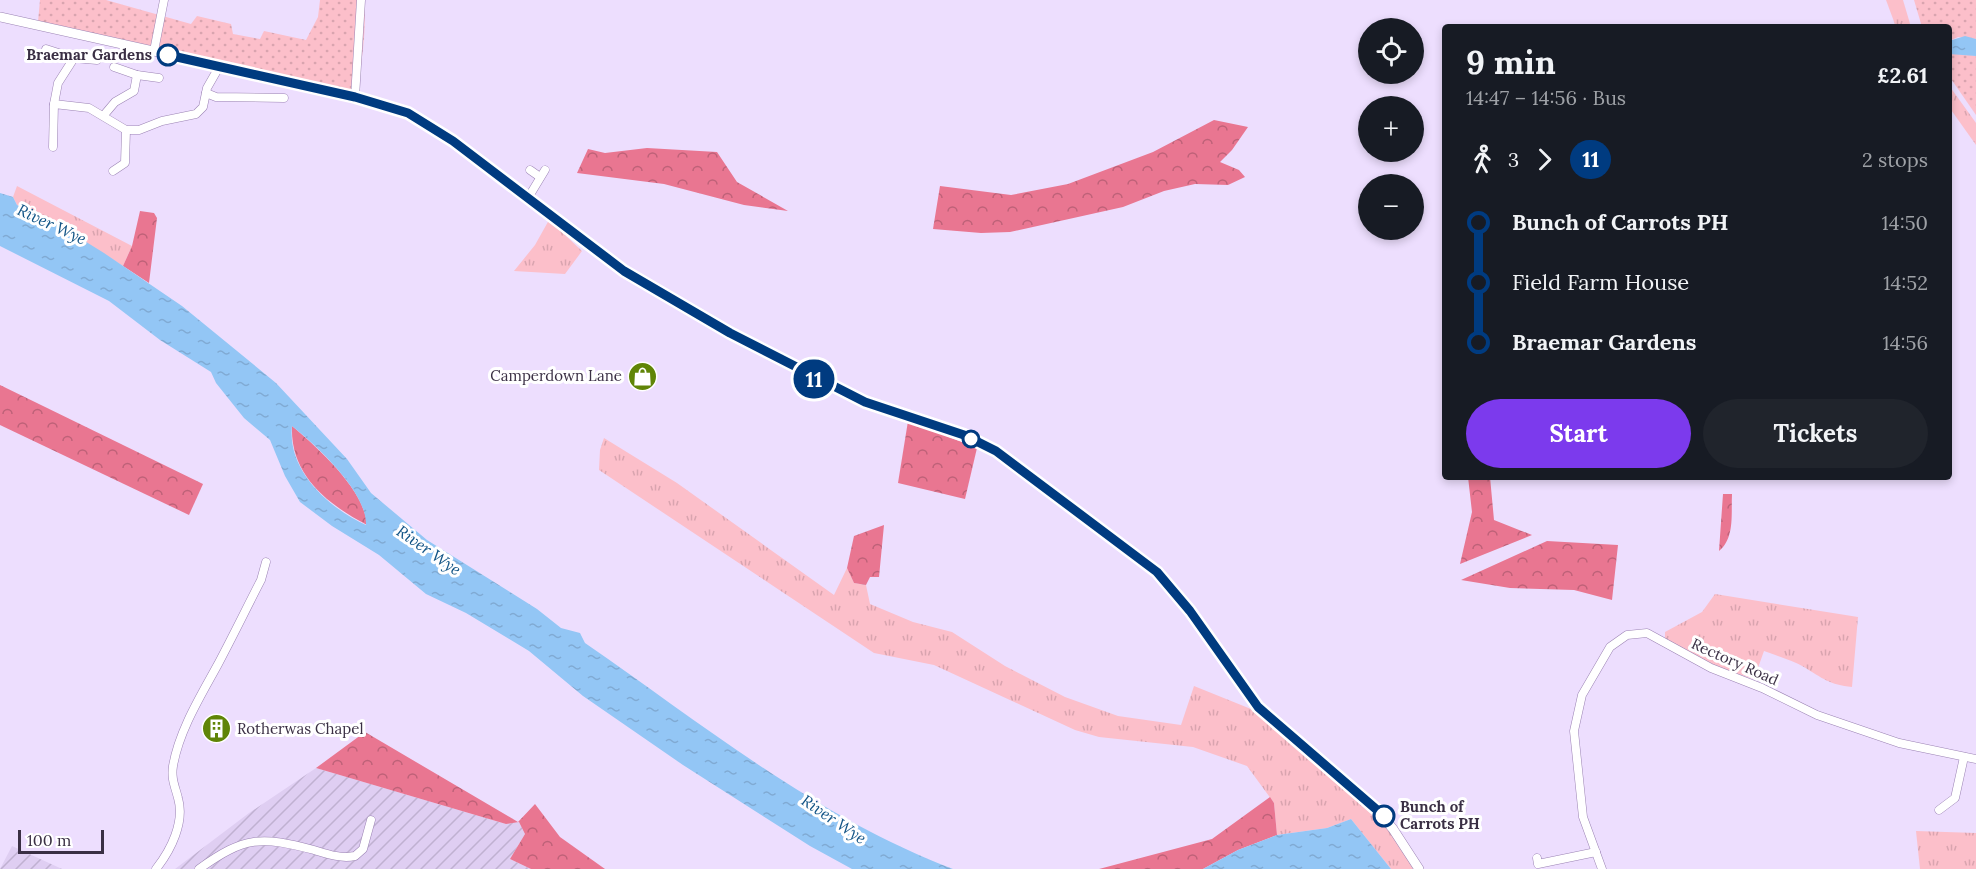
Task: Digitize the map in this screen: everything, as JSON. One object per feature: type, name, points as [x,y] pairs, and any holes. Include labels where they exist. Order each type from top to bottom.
[{"type":"main road","points":[[0,17],[355,97],[396,109],[425,122],[624,271],[774,358],[865,402],[964,435],[996,451],[1135,554],[1174,591],[1258,707],[1296,742],[1372,804],[1393,829],[1419,869]]},
{"type":"street","points":[[154,51],[164,0]]},
{"type":"street","points":[[355,97],[361,0]]},
{"type":"street","points":[[46,49],[74,58],[97,60]]},
{"type":"street","points":[[53,147],[54,104],[58,83],[74,58]]},
{"type":"street","points":[[114,67],[137,75],[159,78]]},
{"type":"street","points":[[54,104],[81,105],[104,114],[126,130],[139,130],[162,121],[196,114],[203,107],[206,93],[219,67]]},
{"type":"street","points":[[104,114],[115,102],[134,91],[137,75]]},
{"type":"street","points":[[206,93],[216,97],[284,98]]},
{"type":"street","points":[[113,171],[125,163],[126,130]]},
{"type":"street","points":[[528,198],[543,174],[530,170]]},
{"type":"street","points":[[156,869],[167,853],[180,821],[178,799],[173,785],[173,765],[193,709],[261,580],[266,562]]},
{"type":"street","name":"Rectory Road","points":[[1602,869],[1583,817],[1574,731],[1582,695],[1610,646],[1627,635],[1647,633],[1711,668],[1762,688],[1817,716],[1899,743],[1976,759]]},
{"type":"street","points":[[1939,810],[1955,798],[1964,756]]},
{"type":"street","points":[[199,869],[238,846],[263,839],[338,856],[356,856],[363,849],[371,820]]},
{"type":"street","points":[[1538,864],[1596,852]]},
{"type":"shaded area","points":[[316,768],[506,824],[519,822],[525,834],[510,859],[531,869],[175,869],[249,813]]},
{"type":"shaded area","points":[[12,846],[62,869],[0,869]]},
{"type":"green space","points":[[40,0],[106,0],[191,24],[197,16],[231,24],[233,34],[260,39],[264,31],[306,40],[318,17],[320,0],[364,0],[364,35],[358,92],[38,22]]},
{"type":"green space","points":[[1886,0],[1903,0],[1910,24],[1895,24]]},
{"type":"green space","points":[[1914,0],[1976,0],[1976,39],[1958,37],[1952,40],[1952,24],[1921,24]]},
{"type":"green space","points":[[1952,54],[1976,56],[1976,115],[1952,80]]},
{"type":"green space","points":[[1952,90],[1976,123],[1976,145],[1952,111]]},
{"type":"green space","points":[[1214,120],[1248,127],[1232,150],[1220,162],[1239,170],[1245,177],[1228,185],[1195,184],[1164,191],[1123,207],[1010,232],[981,233],[933,229],[940,186],[1011,195],[1068,184],[1153,152]]},
{"type":"green space","points":[[647,148],[717,152],[737,182],[788,211],[744,205],[664,184],[577,173],[588,149],[605,153]]},
{"type":"green space","points":[[17,186],[132,246],[123,266],[54,222],[17,205],[13,197]]},
{"type":"green space","points":[[140,211],[154,213],[157,218],[149,283],[123,266],[132,246]]},
{"type":"green space","points":[[549,220],[582,251],[565,274],[514,271],[535,245]]},
{"type":"green space","points":[[0,385],[203,484],[189,515],[0,425]]},
{"type":"green space","points":[[908,421],[977,448],[965,499],[898,483]]},
{"type":"green space","points":[[292,426],[326,457],[349,484],[358,498],[367,525],[338,508],[314,486],[304,473],[297,459]]},
{"type":"green space","points":[[604,438],[677,483],[834,595],[847,568],[854,583],[866,585],[870,604],[913,622],[952,632],[1005,666],[1065,697],[1118,716],[1181,725],[1194,686],[1251,709],[1343,783],[1387,825],[1416,869],[1391,869],[1351,819],[1327,828],[1277,835],[1274,803],[1247,766],[1193,747],[1099,737],[1075,730],[934,665],[874,653],[599,470],[600,450]]},
{"type":"green space","points":[[1468,480],[1490,480],[1494,520],[1532,535],[1460,564],[1472,512]]},
{"type":"green space","points":[[1723,494],[1732,494],[1731,525],[1728,539],[1719,551]]},
{"type":"green space","points":[[884,525],[879,577],[870,577],[866,585],[854,583],[847,568],[854,536]]},
{"type":"green space","points":[[1547,541],[1618,545],[1612,600],[1574,590],[1510,588],[1461,580]]},
{"type":"green space","points":[[1715,594],[1858,617],[1852,687],[1832,683],[1789,660],[1764,651],[1754,679],[1716,667],[1665,639],[1665,632],[1702,612]]},
{"type":"green space","points":[[365,732],[518,822],[535,804],[560,837],[605,869],[531,869],[510,859],[525,834],[519,822],[506,824],[316,768]]},
{"type":"green space","points":[[1270,797],[1274,803],[1277,835],[1238,850],[1203,869],[1099,869],[1212,839]]},
{"type":"green space","points":[[1916,831],[1976,833],[1976,869],[1920,869]]},
{"type":"water","points":[[1965,36],[1976,39],[1976,56],[1952,54],[1952,40]]},
{"type":"water","name":"River Wye","points":[[0,193],[13,197],[17,205],[54,222],[104,253],[182,306],[276,383],[347,459],[371,493],[427,540],[537,609],[561,628],[580,633],[585,643],[718,737],[808,796],[903,848],[953,869],[852,869],[810,846],[683,765],[583,696],[529,651],[466,613],[426,594],[379,555],[332,526],[300,502],[285,476],[270,440],[244,418],[216,383],[211,372],[160,340],[109,301],[0,246]],"holes":[[[292,426],[327,457],[350,484],[364,512],[366,525],[338,509],[313,486],[303,473],[292,442]]]},
{"type":"water","points":[[1351,819],[1391,869],[1203,869],[1238,850],[1277,835],[1327,828]]},
{"type":"bus line","name":"11","points":[[168,55],[306,85],[408,113],[453,141],[594,249],[661,294],[811,377],[885,410],[964,435],[996,451],[1157,572],[1190,611],[1265,715],[1360,793],[1384,816]]},
{"type":"place","name":"Braemar Gardens","points":[[168,55]]},
{"type":"place","name":"Camperdown Lane","points":[[643,376]]},
{"type":"place","name":"Rotherwas Chapel","points":[[216,729]]},
{"type":"place","name":"Bunch of Carrots PH","points":[[1384,816]]}]
